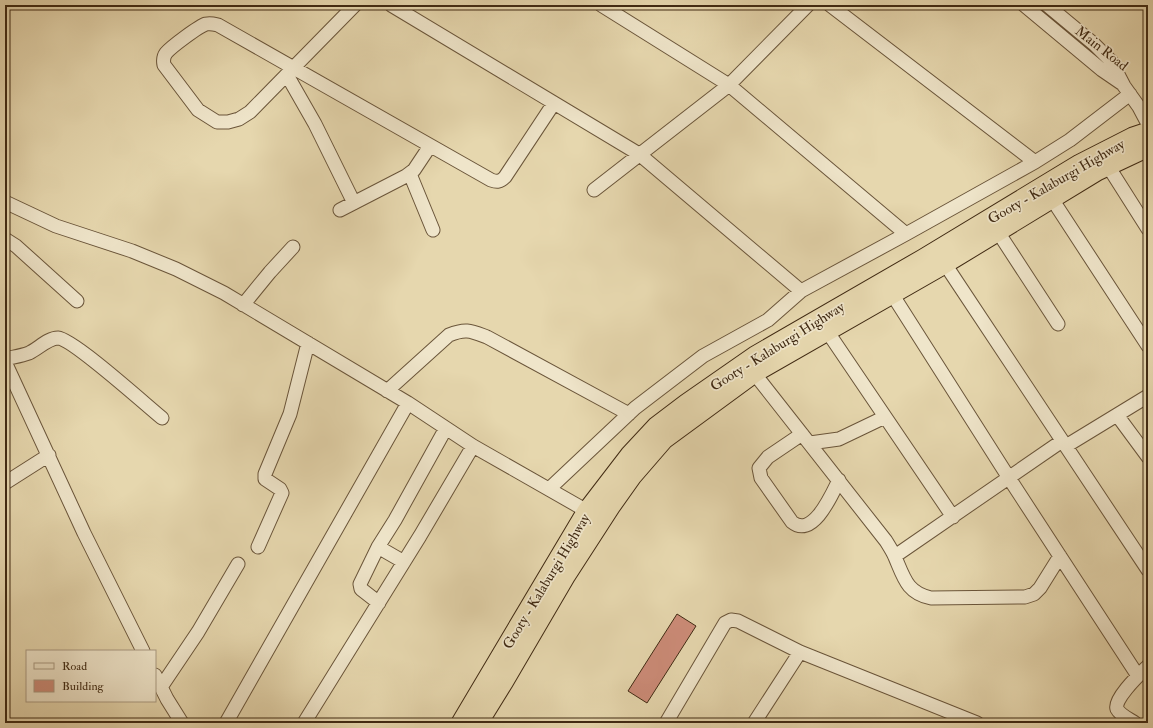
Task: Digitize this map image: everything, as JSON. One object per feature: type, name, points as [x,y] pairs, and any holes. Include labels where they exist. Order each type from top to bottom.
[{"type":"highway","name":"Gooty - Kalaburgi Highway","points":[[461,723],[587,511],[630,455],[657,426],[755,356],[923,259],[1080,164],[1133,137],[1148,132]]},
{"type":"highway","points":[[478,723],[566,575],[632,476],[664,439],[754,373],[945,264],[1108,166],[1148,147]]},
{"type":"street","points":[[355,5],[290,72],[250,112],[239,119],[228,122],[217,122],[198,110],[164,65],[163,61],[166,52],[201,26],[208,23],[218,26],[290,72],[491,180],[499,181],[505,177],[554,103]]},
{"type":"street","points":[[392,5],[639,154],[801,291]]},
{"type":"street","points":[[601,5],[729,85],[906,234]]},
{"type":"street","points":[[594,190],[729,85],[808,5]]},
{"type":"street","points":[[830,5],[1035,162]]},
{"type":"street","name":"Main Road","points":[[1024,5],[1127,90]]},
{"type":"street","name":"Main Road","points":[[1047,5],[1094,44],[1111,61],[1148,124]]},
{"type":"street","points":[[290,72],[354,203]]},
{"type":"street","points":[[549,489],[629,414],[703,356],[768,320],[801,291],[1035,162],[1070,140],[1127,90]]},
{"type":"street","points":[[340,210],[410,174],[430,146]]},
{"type":"street","points":[[1108,166],[1148,229]]},
{"type":"street","points":[[410,174],[433,230]]},
{"type":"street","points":[[1052,199],[1148,346]]},
{"type":"street","points":[[5,202],[56,226],[132,251],[176,269],[224,293],[408,403],[473,446],[587,511]]},
{"type":"street","points":[[998,232],[1058,324]]},
{"type":"street","points":[[5,239],[16,246],[77,301]]},
{"type":"street","points":[[243,305],[293,247]]},
{"type":"street","points":[[945,264],[1148,570]]},
{"type":"street","points":[[892,294],[1009,478],[1138,676]]},
{"type":"street","points":[[387,391],[449,335],[461,330],[474,332],[487,337],[629,414]]},
{"type":"street","points":[[827,331],[953,517]]},
{"type":"street","points":[[142,650],[84,533],[5,360],[30,352],[51,339],[58,338],[65,340],[86,355],[162,418]]},
{"type":"street","points":[[258,548],[282,493],[280,489],[265,479],[265,474],[290,414],[308,343]]},
{"type":"street","points":[[754,373],[882,534],[895,556],[901,574],[914,592],[931,598],[1025,597],[1034,594],[1040,588],[1060,556]]},
{"type":"street","points":[[895,556],[1009,478],[1064,444],[1148,396]]},
{"type":"street","points":[[226,723],[408,403]]},
{"type":"street","points":[[1117,415],[1148,457]]},
{"type":"street","points":[[839,480],[829,502],[817,518],[804,526],[799,526],[792,522],[761,478],[759,468],[768,457],[806,438],[839,439],[885,417]]},
{"type":"street","points":[[379,603],[361,590],[359,586],[378,548],[446,428]]},
{"type":"street","points":[[304,723],[379,603],[473,446]]},
{"type":"street","points":[[5,483],[49,456]]},
{"type":"street","points":[[378,548],[404,562]]},
{"type":"street","points":[[182,723],[158,681],[198,632],[238,564]]},
{"type":"street","points":[[666,723],[725,623],[731,620],[738,621],[800,652],[977,723]]},
{"type":"street","points":[[754,723],[800,652]]},
{"type":"street","points":[[1134,723],[1120,713],[1116,703],[1120,696],[1148,666]]},
{"type":"building","points":[[677,614],[696,626],[647,703],[628,691]]}]
